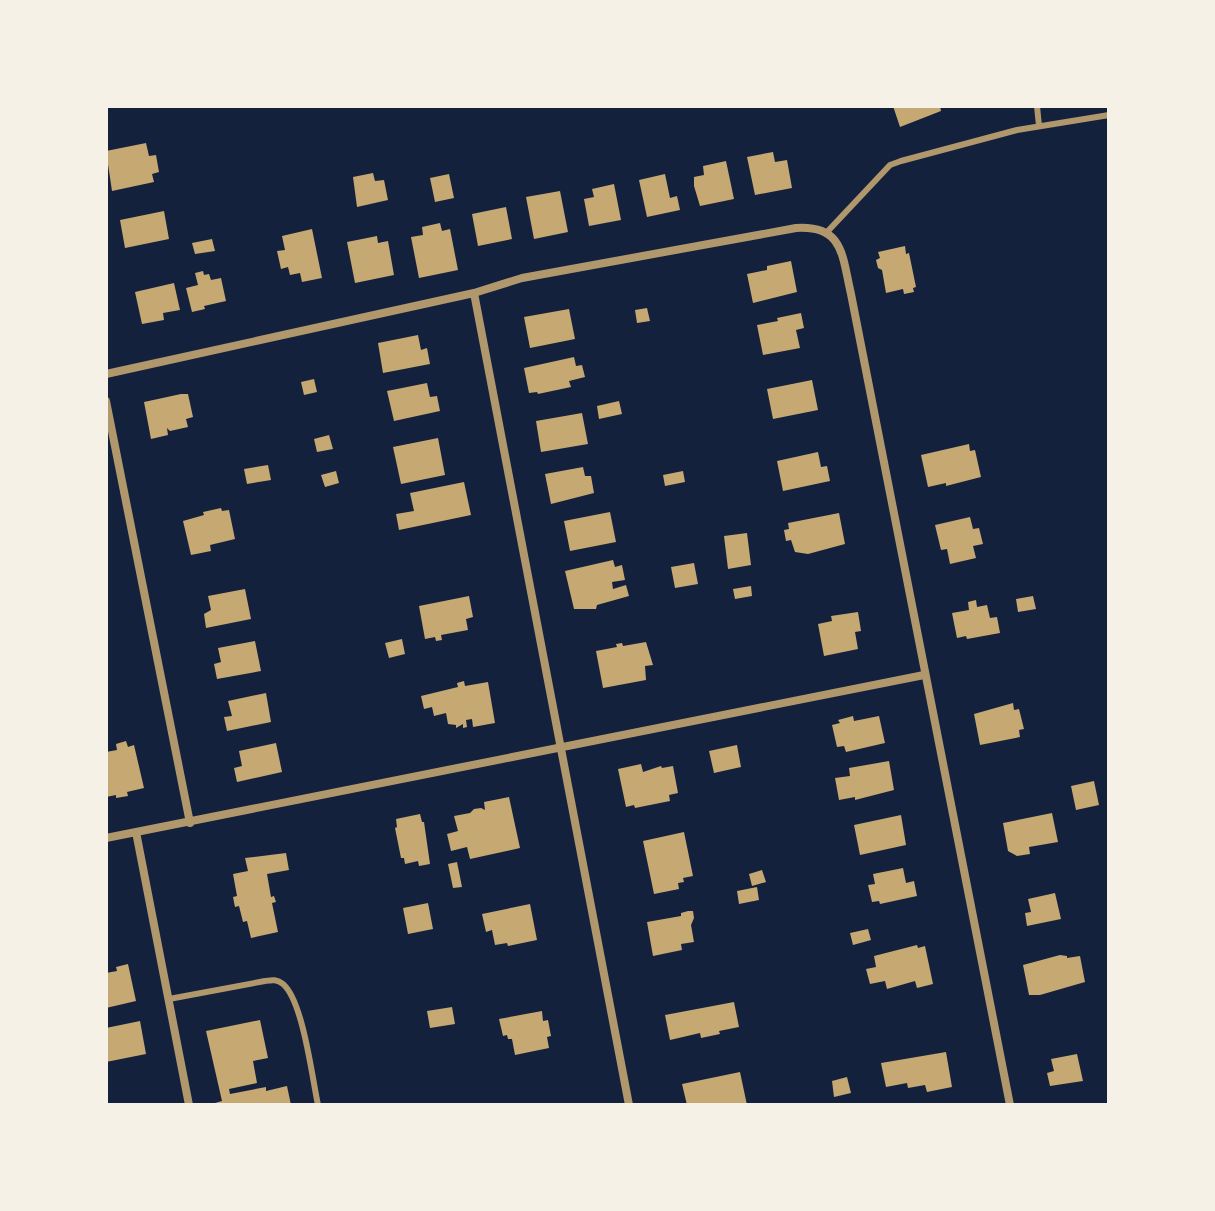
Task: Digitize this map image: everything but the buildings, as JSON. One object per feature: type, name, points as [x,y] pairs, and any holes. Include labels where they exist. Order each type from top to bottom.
[{"type":"street","points":[[106,374],[474,293],[522,278],[796,228],[812,227],[827,232],[837,241],[851,294],[1010,1105]]},
{"type":"street","points":[[474,293],[629,1105]]},
{"type":"street","points":[[106,401],[190,823]]},
{"type":"street","points":[[106,838],[924,675]]},
{"type":"street","points":[[136,832],[189,1105]]},
{"type":"lane","points":[[1037,106],[1039,126]]},
{"type":"lane","points":[[827,232],[890,165],[1039,126],[1109,115]]},
{"type":"lane","points":[[169,999],[265,981],[282,983],[296,1003],[318,1105]]}]
